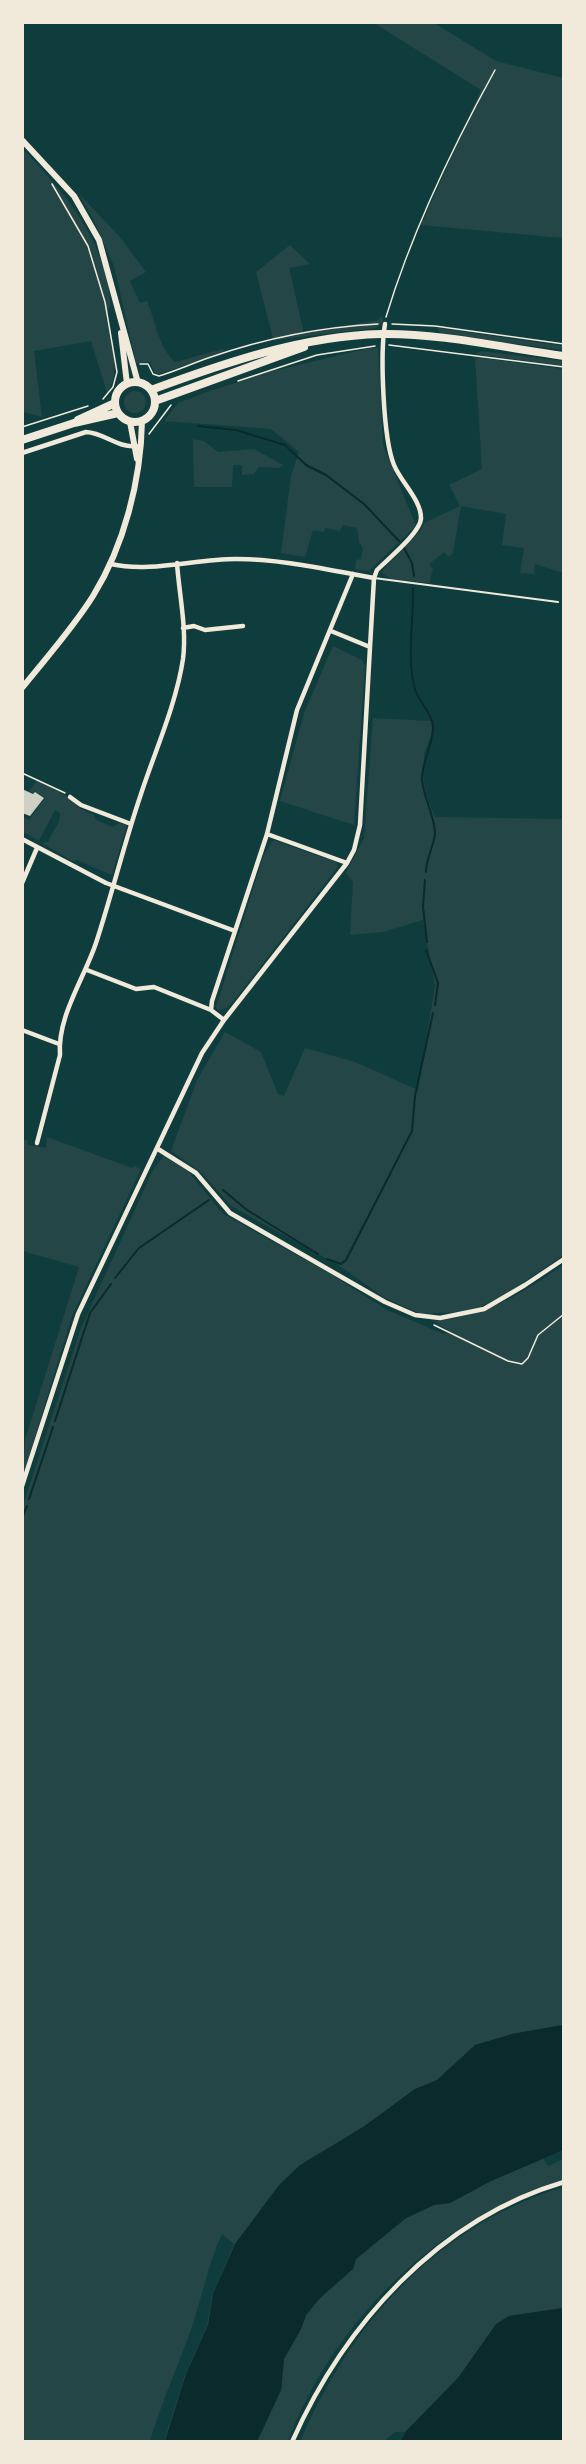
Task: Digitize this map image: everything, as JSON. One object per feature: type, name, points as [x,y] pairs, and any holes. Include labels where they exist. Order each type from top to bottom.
[{"type":"main road","points":[[151,390],[278,349],[384,334],[420,336],[563,356]]},
{"type":"main road","points":[[155,401],[317,343]]},
{"type":"main road","points":[[138,383],[151,390],[155,401],[152,413],[142,421],[130,422],[118,413],[115,403],[117,393],[127,384],[138,383]]},
{"type":"main road","points":[[74,423],[115,403]]},
{"type":"main road","points":[[22,440],[74,423],[118,413]]},
{"type":"street","points":[[22,140],[74,196],[88,220],[108,265],[121,324],[138,383]]},
{"type":"street","points":[[121,324],[127,384]]},
{"type":"street","points":[[22,1486],[78,1314],[202,1053],[224,1020],[347,863],[354,850],[360,825],[374,578],[377,570],[419,528],[421,518],[415,500],[394,466],[387,441],[383,345],[385,324]]},
{"type":"street","points":[[22,688],[92,598],[111,564],[130,509],[141,445],[142,421]]},
{"type":"street","points":[[130,422],[137,459]]},
{"type":"street","points":[[22,453],[86,432],[97,434],[123,446],[141,445]]},
{"type":"street","points":[[111,564],[133,568],[177,563],[249,560],[374,578]]},
{"type":"street","points":[[37,1143],[60,1055],[59,1044],[78,982],[87,970],[131,824],[180,675],[184,645],[177,563]]},
{"type":"street","points":[[211,1010],[267,834],[297,710],[353,574]]},
{"type":"street","points":[[183,628],[194,626],[205,630],[243,626]]},
{"type":"street","points":[[331,631],[370,646]]},
{"type":"street","points":[[70,797],[81,805],[131,824]]},
{"type":"street","points":[[267,834],[347,863]]},
{"type":"street","points":[[22,839],[112,885],[235,931]]},
{"type":"street","points":[[22,883],[37,848]]},
{"type":"street","points":[[87,970],[136,989],[154,987],[211,1010],[224,1020]]},
{"type":"street","points":[[22,1030],[59,1044]]},
{"type":"street","points":[[158,1149],[196,1173],[230,1213],[385,1302],[415,1315],[440,1318],[484,1309],[564,1259]]},
{"type":"street","points":[[292,2442],[314,2395],[339,2353],[396,2285],[430,2254],[470,2226],[514,2202],[564,2182]]},
{"type":"lane","points":[[374,578],[558,602]]},
{"type":"path","points":[[495,70],[475,106],[420,224],[396,286],[385,324],[435,326],[564,344]]},
{"type":"path","points":[[50,181],[62,197],[88,246],[105,302],[117,369],[113,387],[100,401]]},
{"type":"path","points":[[233,382],[317,355],[383,345],[564,367]]},
{"type":"path","points":[[136,365],[148,364],[155,376],[165,374]]},
{"type":"path","points":[[150,432],[164,411],[174,403]]},
{"type":"path","points":[[22,427],[96,404]]},
{"type":"path","points":[[22,773],[70,797]]},
{"type":"path","points":[[434,1324],[508,1360],[522,1364],[528,1358],[538,1335],[564,1314]]},
{"type":"shaded area","points":[[374,23],[434,23],[496,61],[563,78],[563,238],[421,225],[481,90]]},
{"type":"shaded area","points":[[22,148],[76,211],[95,246],[108,286],[110,305],[107,320],[115,367],[107,393],[91,341],[34,351],[42,417],[23,412]]},
{"type":"shaded area","points":[[79,194],[119,236],[146,272],[130,281],[140,303],[147,301],[161,341],[169,356],[175,362],[223,349],[224,352],[159,374],[155,373],[150,362],[136,363],[114,266]]},
{"type":"shaded area","points":[[290,245],[310,264],[289,268],[304,334],[378,320],[382,316],[383,322],[376,328],[273,340],[243,347],[273,338],[256,272]]},
{"type":"shaded area","points":[[437,328],[563,346],[563,350],[441,334]]},
{"type":"shaded area","points":[[369,348],[378,348],[383,445],[416,526],[369,571],[355,569],[356,560],[361,559],[363,548],[359,542],[357,528],[343,525],[340,531],[325,528],[324,532],[313,530],[305,557],[281,553],[291,476],[299,452],[271,429],[164,421],[178,403],[207,392],[269,372]]},
{"type":"shaded area","points":[[481,351],[563,361],[563,366],[475,354]]},
{"type":"shaded area","points":[[475,357],[563,369],[563,573],[535,564],[534,574],[520,573],[524,548],[502,545],[506,514],[461,506],[453,553],[449,557],[444,552],[429,564],[433,569],[429,583],[391,579],[381,572],[421,530],[424,523],[460,506],[449,485],[482,469]]},
{"type":"shaded area","points":[[131,391],[139,391],[146,398],[146,406],[139,413],[131,413],[124,406],[124,398]]},
{"type":"shaded area","points":[[193,439],[204,441],[218,452],[254,449],[283,465],[279,468],[259,467],[254,474],[242,475],[242,465],[233,465],[232,487],[194,487]]},
{"type":"shaded area","points":[[333,646],[362,660],[365,666],[354,825],[280,801],[304,713]]},
{"type":"shaded area","points":[[373,718],[430,721],[432,731],[425,752],[423,773],[427,795],[435,817],[563,819],[564,1255],[504,1295],[478,1308],[461,1312],[421,1314],[383,1297],[340,1266],[231,1206],[202,1173],[171,1151],[197,1080],[225,1032],[261,1052],[278,1094],[284,1096],[305,1048],[355,1062],[418,1090],[435,986],[423,920],[383,932],[350,935],[353,882],[346,873],[364,838]]},
{"type":"shaded area","points":[[37,780],[70,798],[79,808],[94,815],[96,820],[113,827],[119,823],[127,825],[112,875],[77,860],[72,861],[42,843],[48,842],[59,821],[60,813],[55,810],[39,841],[23,832],[22,816],[29,820],[45,798],[35,791],[33,793],[29,791]]},
{"type":"shaded area","points":[[273,840],[336,862],[338,867],[236,998],[227,1008],[218,1010],[216,1007],[263,857]]},
{"type":"shaded area","points":[[47,1137],[132,1168],[134,1166],[141,1169],[72,1316],[23,1476],[25,1440],[79,1267],[23,1251],[23,1140],[27,1140],[28,1145],[46,1148]]},
{"type":"shaded area","points":[[164,1156],[189,1172],[222,1213],[334,1276],[387,1310],[441,1333],[456,1335],[433,1321],[486,1309],[517,1295],[563,1265],[563,2025],[512,2034],[394,2146],[195,2441],[164,2441],[185,2375],[207,2326],[212,2296],[234,2244],[222,2234],[212,2258],[190,2332],[150,2441],[23,2441],[22,1508],[81,1328],[153,1170]]},
{"type":"shaded area","points":[[563,2025],[563,2150],[491,2181],[450,2203],[434,2205],[406,2218],[356,2259],[353,2269],[320,2298],[306,2315],[284,2359],[281,2390],[257,2441],[165,2441],[186,2374],[208,2325],[213,2294],[235,2244],[279,2185],[300,2165],[363,2127],[415,2089],[437,2080],[475,2045],[512,2034]]},
{"type":"shaded area","points":[[543,2159],[548,2166],[563,2159],[563,2180],[517,2197],[474,2220],[434,2247],[396,2279],[363,2315],[333,2355],[308,2397],[288,2441],[257,2442],[281,2390],[284,2359],[306,2315],[320,2298],[353,2269],[356,2259],[406,2218],[434,2205],[450,2203],[490,2181]]},
{"type":"shaded area","points":[[563,2187],[563,2308],[509,2316],[489,2335],[458,2378],[406,2432],[395,2432],[384,2441],[300,2442],[321,2398],[345,2357],[372,2319],[403,2284],[438,2253],[476,2227],[518,2204]]},
{"type":"shaded area","points":[[563,2308],[563,2441],[401,2441],[407,2430],[458,2378],[496,2324],[509,2316]]},
{"type":"building","points":[[22,789],[33,794],[35,792],[44,798],[30,816],[22,813]]},
{"type":"waterway","points":[[198,426],[236,430],[285,445],[306,465],[326,475],[364,504],[399,541]]},
{"type":"waterway","points":[[404,548],[412,563],[414,576]]},
{"type":"waterway","points":[[413,588],[412,677],[417,694],[433,725],[422,779],[435,832],[426,872]]},
{"type":"waterway","points":[[425,880],[423,907],[427,942]]},
{"type":"waterway","points":[[426,950],[438,983],[435,1005]]},
{"type":"waterway","points":[[327,1259],[341,1264],[346,1260],[412,1131],[415,1096],[433,1013]]},
{"type":"waterway","points":[[223,1190],[247,1210],[318,1254]]},
{"type":"waterway","points":[[115,1278],[139,1248],[209,1200]]},
{"type":"waterway","points":[[55,1421],[90,1313],[111,1284]]},
{"type":"waterway","points":[[29,1499],[53,1427]]},
{"type":"waterway","points":[[22,1518],[27,1506]]}]
